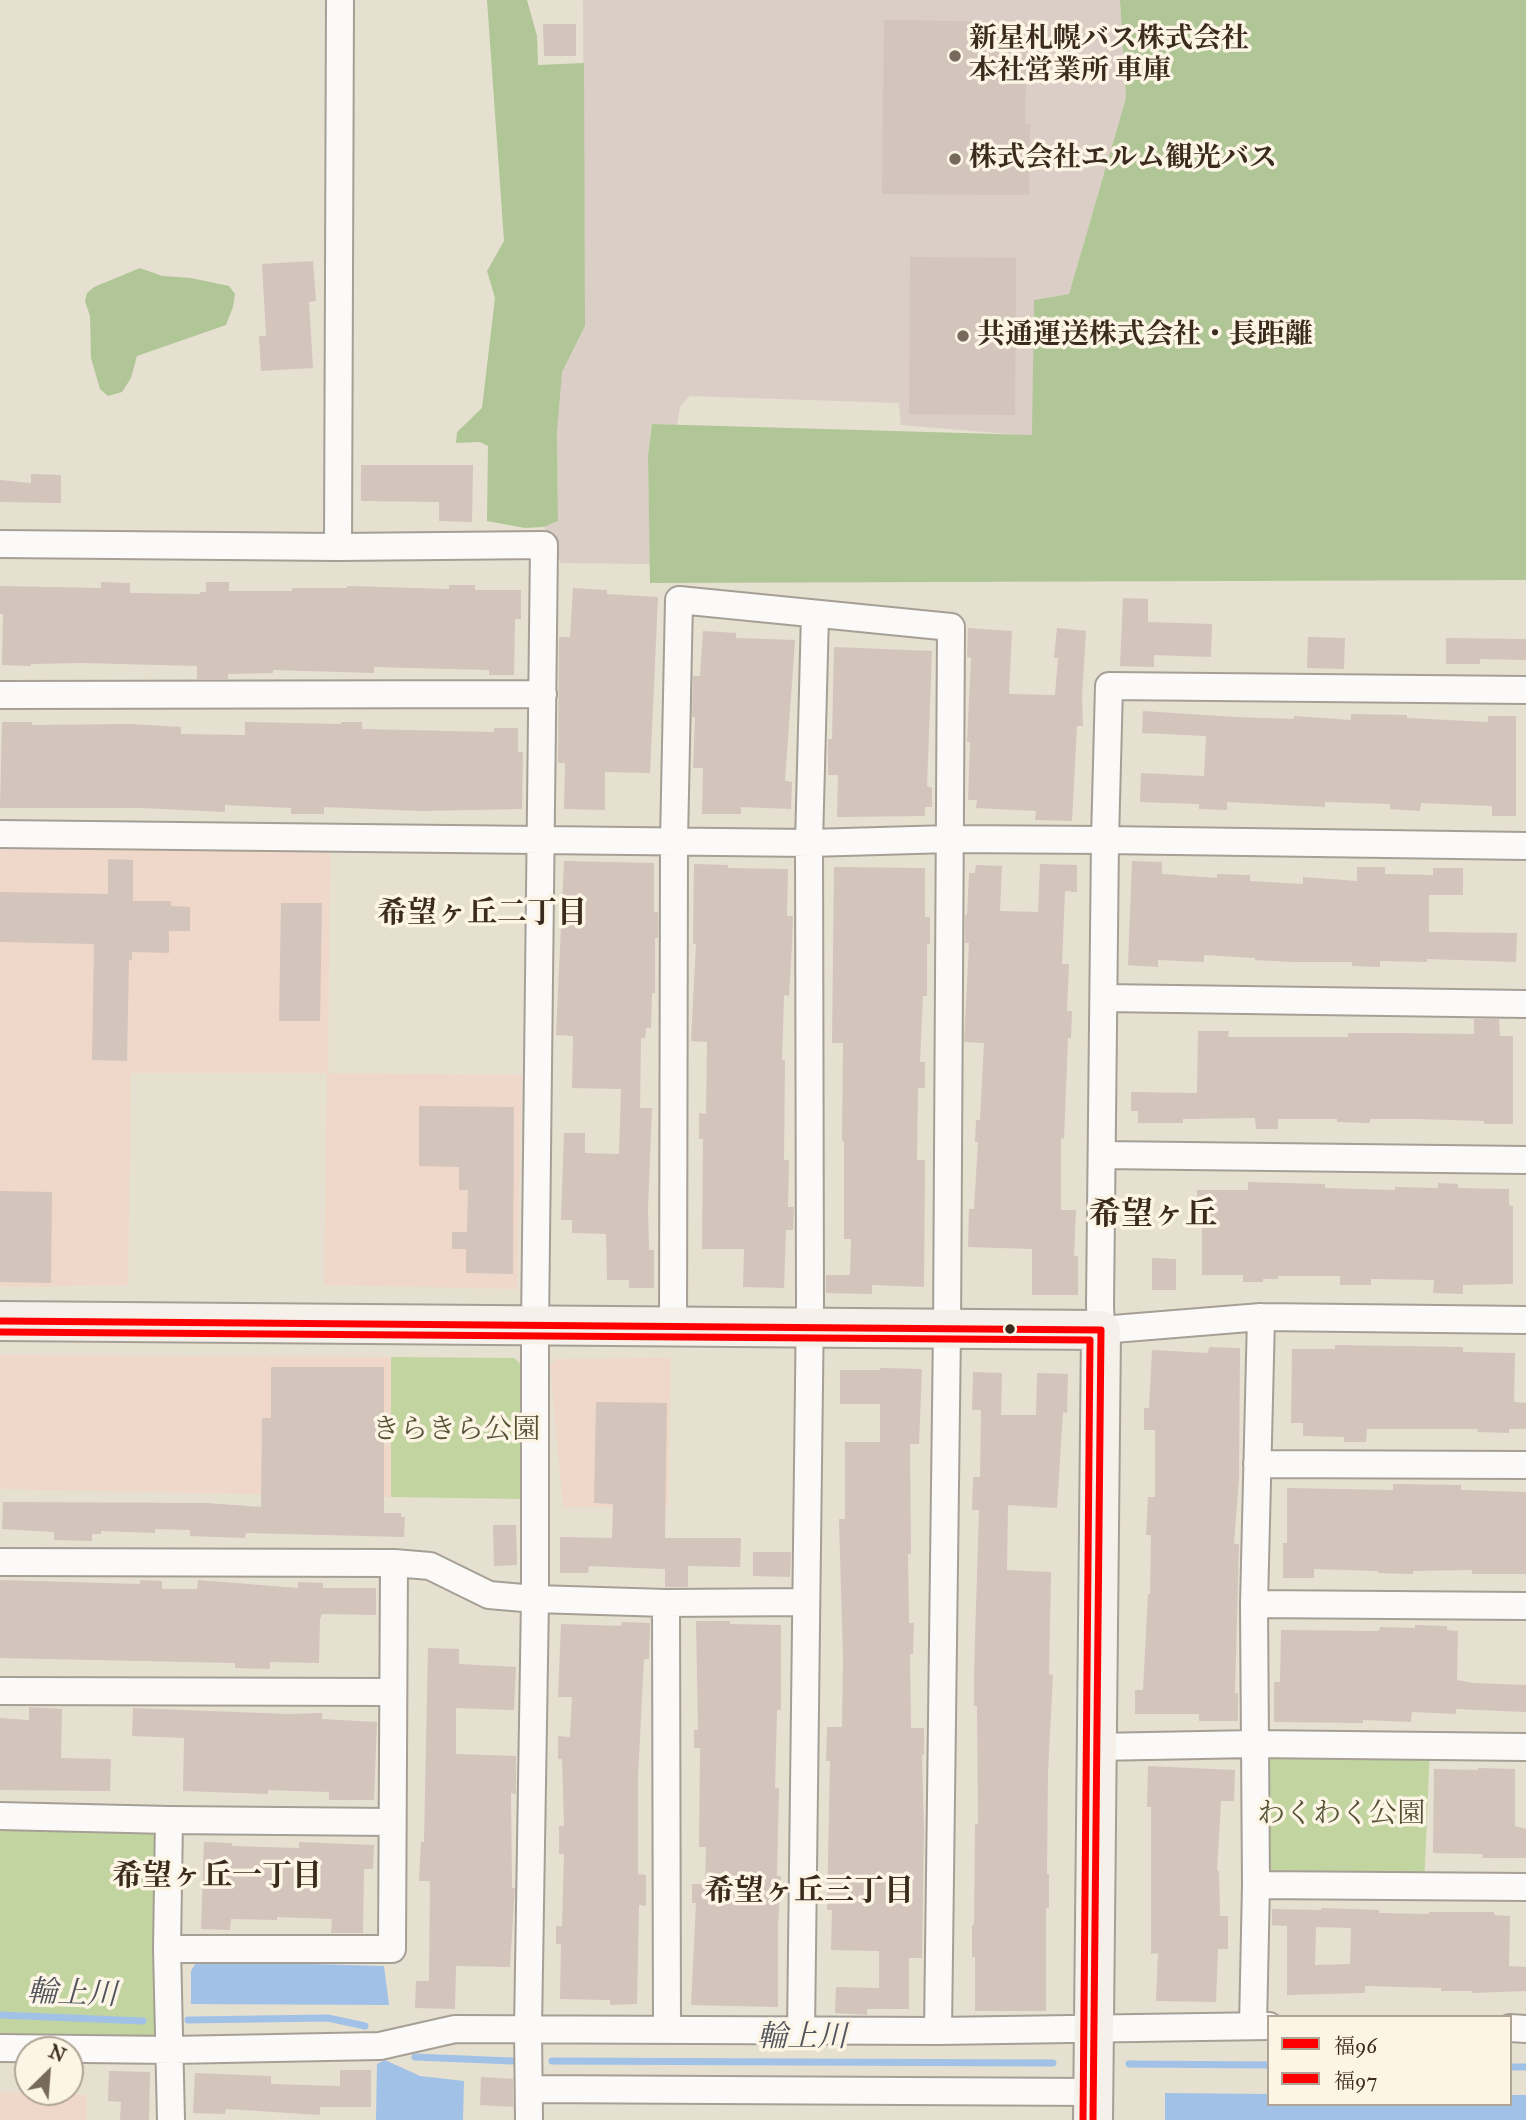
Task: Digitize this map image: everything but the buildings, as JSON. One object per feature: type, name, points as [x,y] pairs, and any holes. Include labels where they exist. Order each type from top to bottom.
[{"type":"street","points":[[338,547],[341,0]]},
{"type":"street","points":[[0,544],[338,547],[544,545],[528,2120]]},
{"type":"street","points":[[673,1328],[674,841],[679,600],[951,627],[947,1329],[938,2031]]},
{"type":"street","points":[[801,2031],[808,1329],[808,843],[815,614]]},
{"type":"street","points":[[529,2089],[1093,2106],[1105,840],[1109,685],[1526,690]]},
{"type":"street","points":[[0,695],[543,694]]},
{"type":"street","points":[[0,834],[808,843],[950,839],[1105,840],[1526,846]]},
{"type":"street","points":[[1104,998],[1526,1004]]},
{"type":"street","points":[[1102,1155],[1526,1160]]},
{"type":"street","points":[[0,1321],[1101,1330],[1261,1318],[1526,1320]]},
{"type":"street","points":[[0,2048],[171,2050],[380,2046],[455,2029],[938,2031],[1261,2026],[1256,1885],[1254,1604],[1261,1318]]},
{"type":"street","points":[[1257,1464],[1526,1465]]},
{"type":"street","points":[[0,1562],[394,1563],[430,1566],[489,1595],[666,1603],[805,1602]]},
{"type":"street","points":[[167,1949],[391,1949],[394,1563]]},
{"type":"street","points":[[666,1603],[667,2030]]},
{"type":"street","points":[[1254,1604],[1526,1606]]},
{"type":"street","points":[[0,1692],[393,1692]]},
{"type":"street","points":[[1096,1747],[1254,1744],[1526,1747]]},
{"type":"street","points":[[0,1816],[392,1822]]},
{"type":"street","points":[[169,1820],[167,1949],[171,2120]]},
{"type":"street","points":[[1256,1885],[1526,1887]]},
{"type":"shaded area","points":[[583,0],[1120,0],[1126,98],[1069,294],[1034,300],[1033,436],[901,425],[899,403],[690,396],[680,406],[677,425],[652,424],[648,456],[650,564],[561,563],[544,527],[558,521],[557,412],[562,371],[585,326]]},
{"type":"shaded area","points":[[0,849],[330,851],[328,1073],[522,1075],[517,1289],[324,1285],[327,1073],[131,1073],[128,1285],[0,1287]]},
{"type":"shaded area","points":[[0,1355],[391,1357],[391,1497],[0,1489]]},
{"type":"shaded area","points":[[671,1358],[668,1507],[563,1507],[550,1365],[556,1359]]},
{"type":"shaded area","points":[[0,2092],[14,2092],[14,2106],[84,2106],[84,2095],[87,2095],[87,2120],[0,2120]]},
{"type":"green space","points":[[487,0],[527,0],[537,36],[538,65],[584,63],[585,326],[562,372],[557,431],[558,521],[544,527],[525,528],[487,521],[488,446],[480,442],[456,443],[457,432],[482,408],[495,298],[487,271],[504,241]]},
{"type":"green space","points":[[1120,0],[1526,0],[1526,580],[650,583],[648,456],[652,424],[1032,435],[1034,300],[1069,294],[1126,98]]},
{"type":"green space","points":[[140,268],[162,276],[191,278],[229,286],[235,294],[233,307],[226,325],[137,356],[131,378],[122,392],[108,396],[100,389],[91,358],[90,316],[85,301],[87,293],[94,287]]},
{"type":"green space","name":"きらきら公園","points":[[391,1357],[514,1358],[522,1365],[520,1499],[391,1497]]},
{"type":"green space","name":"わくわく公園","points":[[1254,1744],[1430,1746],[1424,1886],[1256,1885]]},
{"type":"green space","points":[[0,1816],[169,1820],[171,2050],[84,2049],[84,2036],[14,2036],[14,2048],[0,2048]]},
{"type":"water","points":[[197,1961],[384,1966],[389,2005],[191,2004],[191,1971]]},
{"type":"water","points":[[385,2060],[420,2076],[464,2081],[463,2120],[376,2120],[377,2064]]},
{"type":"water","points":[[1165,2093],[1267,2094],[1267,2106],[1512,2106],[1512,2095],[1526,2095],[1526,2120],[1165,2120]]},
{"type":"waterway","name":"輪上川","points":[[0,2015],[143,2021]]},
{"type":"waterway","name":"輪上川","points":[[188,2020],[328,2018],[365,2026]]},
{"type":"waterway","name":"輪上川","points":[[415,2057],[512,2061]]},
{"type":"waterway","name":"輪上川","points":[[552,2061],[1053,2063]]},
{"type":"waterway","name":"輪上川","points":[[1129,2064],[1267,2065]]},
{"type":"waterway","name":"輪上川","points":[[1512,2067],[1526,2067]]},
{"type":"transit line","name":"福96","points":[[0,1321],[1101,1330],[1093,2120]]},
{"type":"transit line","name":"福97","points":[[0,1332],[1090,1340],[1083,2120]]},
{"type":"place","name":"新星札幌バス株式会社 本社営業所 車庫","points":[[955,56]]},
{"type":"place","name":"株式会社エルム観光バス","points":[[955,159]]},
{"type":"place","name":"共通運送株式会社・長距離","points":[[963,336]]},
{"type":"district","name":"希望ヶ丘二丁目","points":[[482,915]]},
{"type":"district","name":"希望ヶ丘","points":[[1153,1216]]},
{"type":"district","name":"希望ヶ丘一丁目","points":[[217,1878]]},
{"type":"district","name":"希望ヶ丘三丁目","points":[[809,1893]]}]
